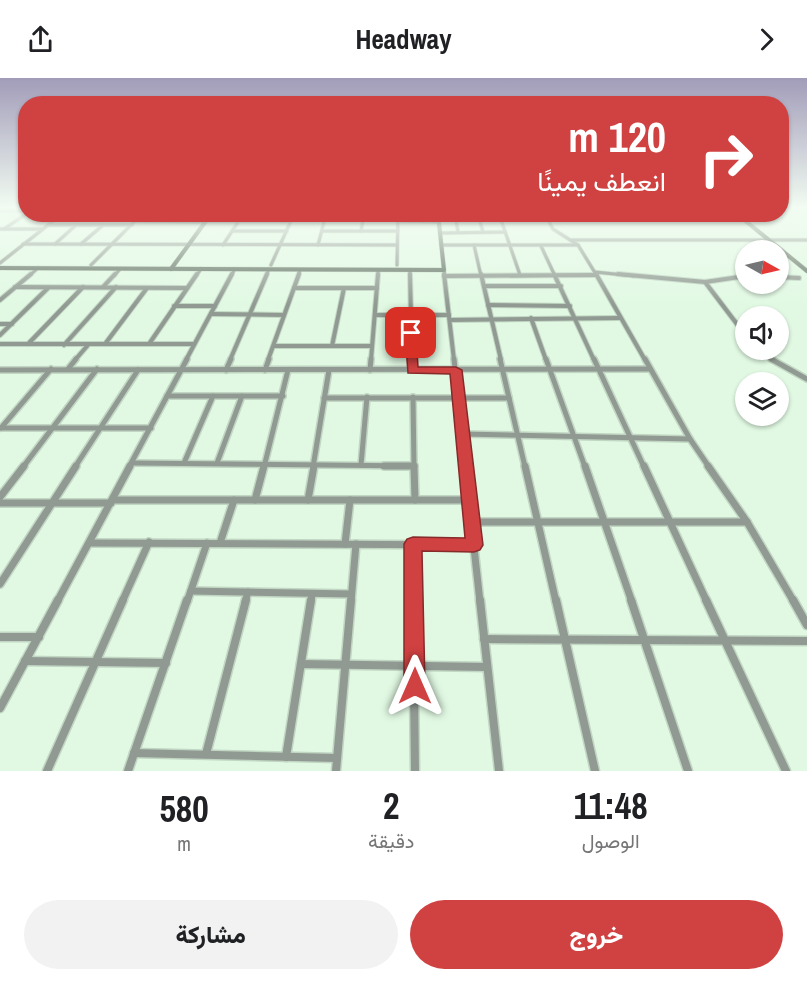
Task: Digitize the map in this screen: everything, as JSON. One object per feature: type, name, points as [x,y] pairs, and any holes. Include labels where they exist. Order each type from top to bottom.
[{"type":"main road","points":[[172,267],[191,240]]},
{"type":"main road","points":[[441,240],[444,270]]},
{"type":"main road","points":[[789,256],[807,271]]},
{"type":"main road","points":[[1,267],[397,265],[444,270]]},
{"type":"main road","points":[[1,267],[235,269],[270,267],[300,270],[444,270]]},
{"type":"street","points":[[1,267],[28,240]]},
{"type":"street","points":[[55,244],[59,240]]},
{"type":"street","points":[[81,244],[85,240]]},
{"type":"street","points":[[91,265],[117,240]]},
{"type":"street","points":[[224,245],[227,240]]},
{"type":"street","points":[[226,370],[283,240]]},
{"type":"street","points":[[318,245],[319,240]]},
{"type":"street","points":[[397,240],[397,265]]},
{"type":"street","points":[[507,240],[520,275]]},
{"type":"street","points":[[572,240],[578,245],[596,273],[690,439],[747,522],[807,625]]},
{"type":"street","points":[[23,244],[397,245]]},
{"type":"street","points":[[441,245],[578,245]]},
{"type":"street","points":[[474,245],[595,771]]},
{"type":"street","points":[[541,246],[786,771]]},
{"type":"street","points":[[0,300],[38,268]]},
{"type":"street","points":[[103,287],[120,269]]},
{"type":"street","points":[[149,344],[201,269]]},
{"type":"street","points":[[0,708],[235,269]]},
{"type":"street","points":[[265,370],[300,270]]},
{"type":"street","points":[[370,370],[378,270]]},
{"type":"street","points":[[410,270],[412,370]]},
{"type":"street","points":[[499,771],[444,270],[481,275],[596,273],[705,282],[735,278]]},
{"type":"street","points":[[789,278],[799,278]]},
{"type":"street","points":[[705,282],[735,322]]},
{"type":"street","points":[[484,286],[561,286]]},
{"type":"street","points":[[15,287],[188,288]]},
{"type":"street","points":[[28,344],[83,287]]},
{"type":"street","points":[[64,345],[116,287]]},
{"type":"street","points":[[0,335],[48,288]]},
{"type":"street","points":[[105,344],[147,288]]},
{"type":"street","points":[[294,288],[377,288]]},
{"type":"street","points":[[332,346],[344,288]]},
{"type":"street","points":[[488,305],[570,306]]},
{"type":"street","points":[[174,306],[215,306]]},
{"type":"street","points":[[211,314],[284,315]]},
{"type":"street","points":[[375,315],[491,319],[621,318]]},
{"type":"street","points":[[531,318],[605,522],[688,771]]},
{"type":"street","points":[[0,324],[12,324]]},
{"type":"street","points":[[0,344],[193,344]]},
{"type":"street","points":[[68,369],[88,345]]},
{"type":"street","points":[[274,346],[372,346]]},
{"type":"street","points":[[773,360],[807,379]]},
{"type":"street","points":[[1,428],[51,369]]},
{"type":"street","points":[[0,497],[97,369]]},
{"type":"street","points":[[0,370],[650,369]]},
{"type":"street","points":[[0,584],[138,370]]},
{"type":"street","points":[[255,500],[284,396],[288,370]]},
{"type":"street","points":[[308,500],[329,370]]},
{"type":"street","points":[[167,396],[284,396]]},
{"type":"street","points":[[184,463],[213,396]]},
{"type":"street","points":[[218,463],[242,396]]},
{"type":"street","points":[[324,398],[508,398]]},
{"type":"street","points":[[361,465],[367,398]]},
{"type":"street","points":[[413,398],[415,501]]},
{"type":"street","points":[[1,428],[151,428]]},
{"type":"street","points":[[462,434],[690,439]]},
{"type":"street","points":[[133,463],[414,466]]},
{"type":"street","points":[[220,543],[234,500]]},
{"type":"street","points":[[0,503],[469,500]]},
{"type":"street","points":[[345,544],[350,501]]},
{"type":"street","points":[[471,522],[747,522]]},
{"type":"street","points":[[47,771],[149,542]]},
{"type":"street","points":[[90,543],[474,545]]},
{"type":"street","points":[[128,771],[207,543]]},
{"type":"street","points":[[336,771],[356,544]]},
{"type":"street","points":[[413,544],[415,771]]},
{"type":"street","points":[[191,591],[351,594]]},
{"type":"street","points":[[206,754],[248,592]]},
{"type":"street","points":[[286,757],[312,594]]},
{"type":"street","points":[[0,637],[39,637]]},
{"type":"street","points":[[484,639],[807,641]]},
{"type":"street","points":[[25,661],[166,663]]},
{"type":"street","points":[[301,664],[487,667]]},
{"type":"street","points":[[134,753],[337,758]]},
{"type":"route","points":[[411,333],[412,370],[456,370],[474,545],[413,544],[415,686]]}]
